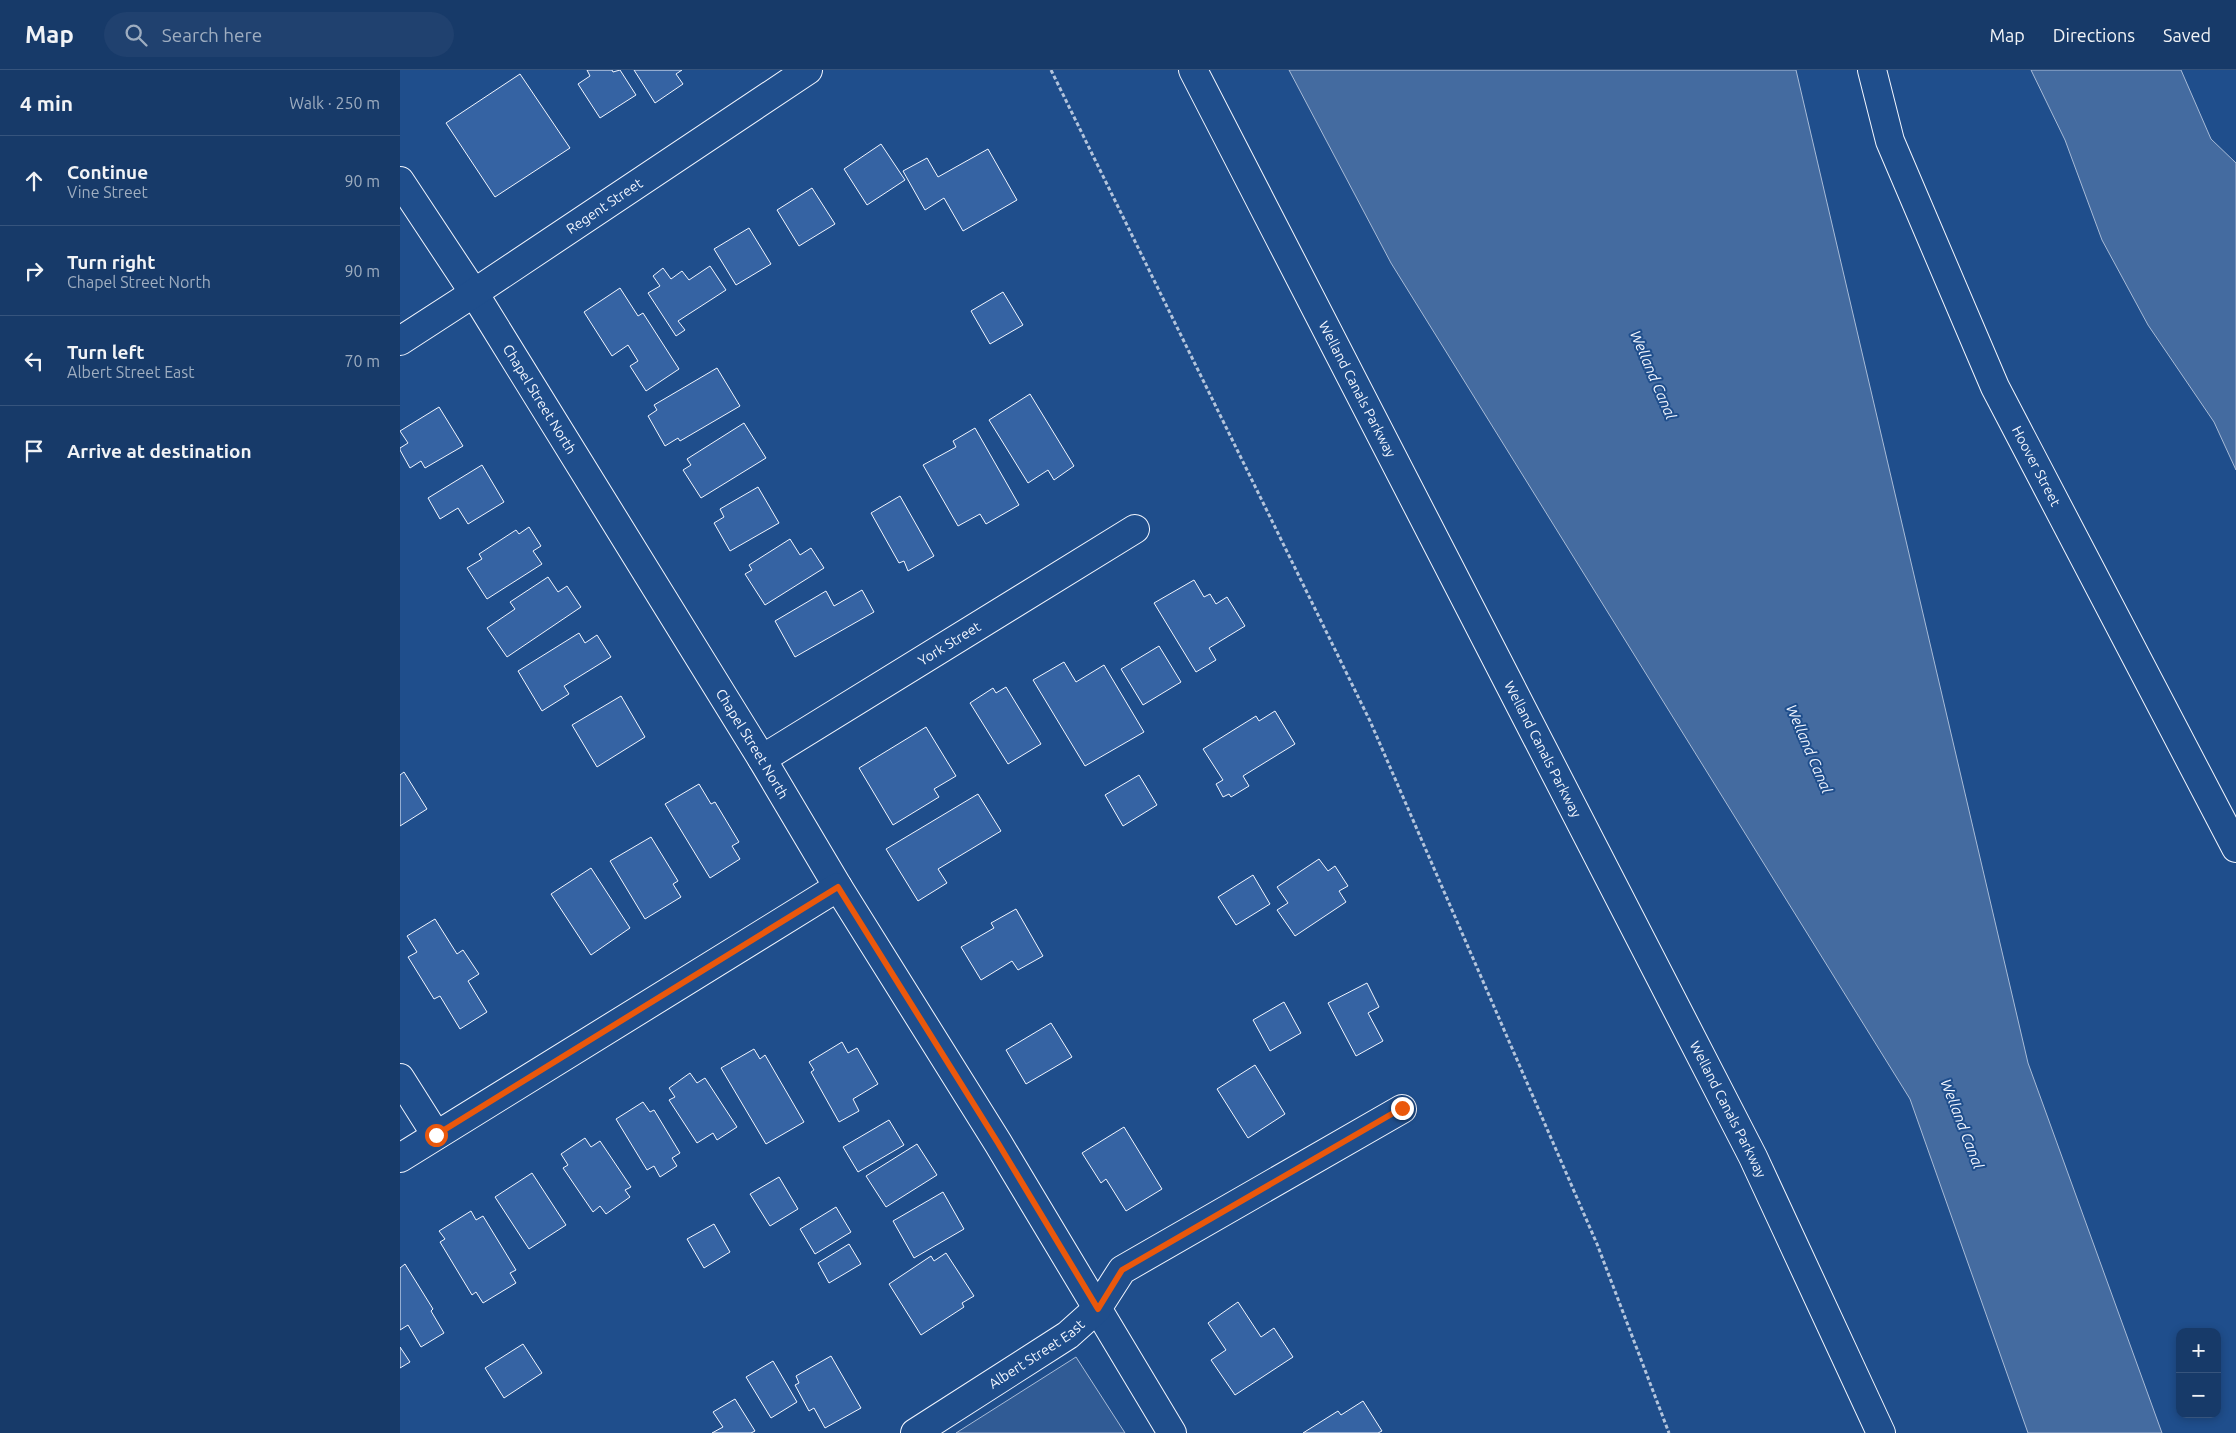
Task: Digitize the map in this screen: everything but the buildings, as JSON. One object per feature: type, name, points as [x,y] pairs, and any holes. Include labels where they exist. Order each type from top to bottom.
[{"type":"street","name":"Regent Street","points":[[400,341],[808,70]]},
{"type":"street","name":"Welland Canals Parkway","points":[[1193,70],[1753,1157],[1881,1433]]},
{"type":"street","name":"Hoover Street","points":[[1872,70],[1890,142],[1996,387],[2236,848]]},
{"type":"street","name":"Chapel Street North","points":[[400,181],[474,293],[762,759],[838,887],[998,1143],[1172,1433]]},
{"type":"street","name":"York Street","points":[[762,759],[1135,529]]},
{"type":"street","points":[[400,1158],[838,887]]},
{"type":"street","points":[[400,1078],[436,1135]]},
{"type":"street","name":"Albert Street East","points":[[915,1433],[1068,1335],[1098,1309],[1122,1270],[1402,1108]]},
{"type":"path","points":[[1051,70],[1370,721],[1597,1244],[1669,1433]]},
{"type":"shaded area","points":[[1076,1357],[1125,1433],[956,1433]]},
{"type":"water","name":"Welland Canal","points":[[1289,70],[1796,70],[2028,1063],[2162,1433],[2028,1433],[1910,1099],[1391,263]]},
{"type":"water","points":[[2031,70],[2181,70],[2211,139],[2236,163],[2236,470],[2214,422],[2148,325],[2102,240],[2065,140]]},
{"type":"route","points":[[436,1135],[838,887],[998,1143],[1098,1309],[1122,1270],[1402,1108]]}]
